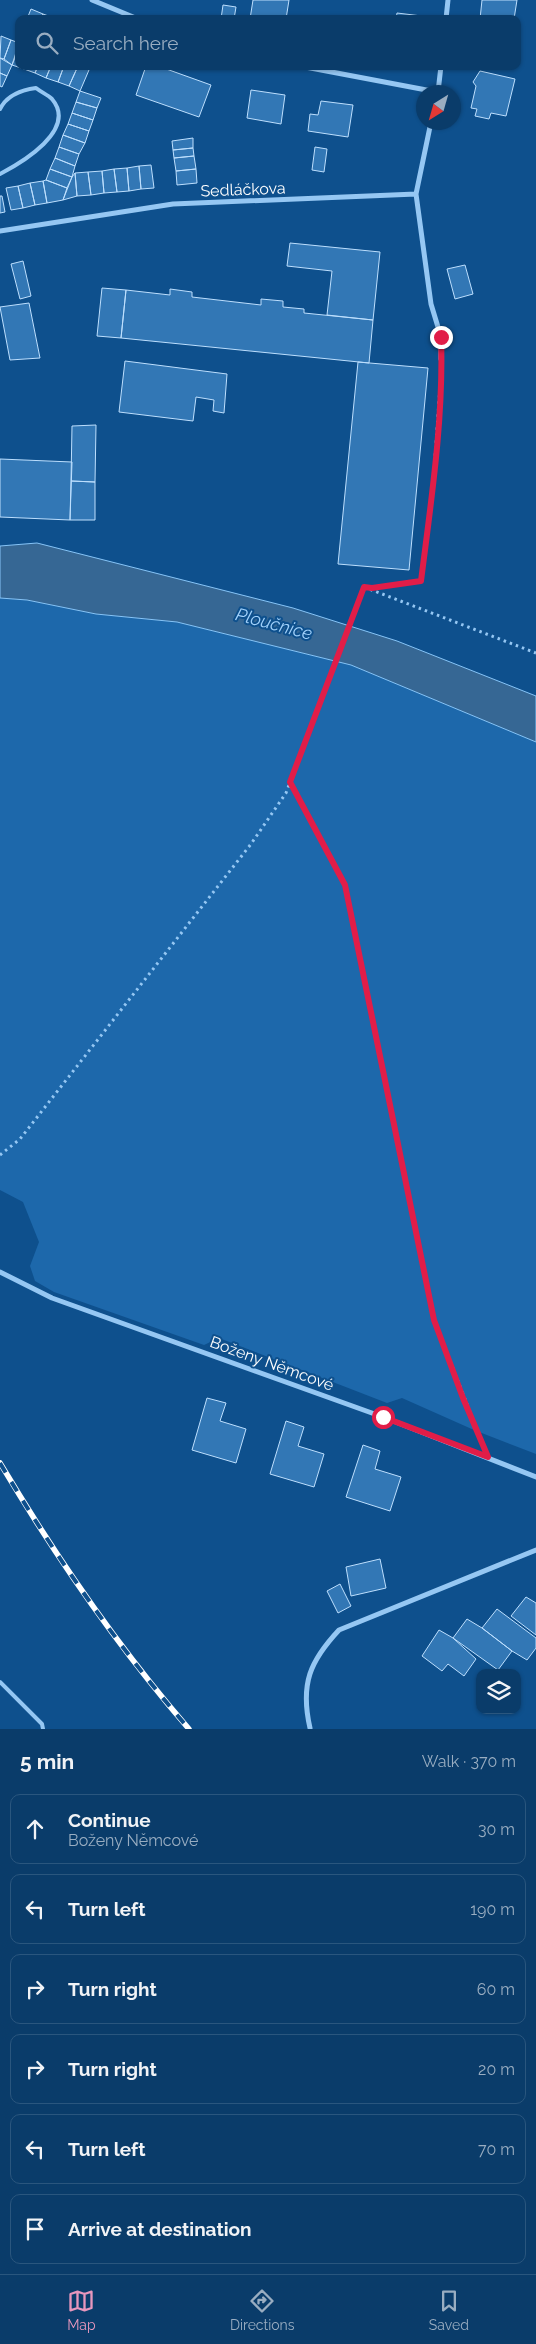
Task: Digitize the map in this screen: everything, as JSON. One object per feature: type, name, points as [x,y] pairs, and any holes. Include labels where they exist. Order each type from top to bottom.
[{"type":"street","points":[[92,0],[128,15]]},
{"type":"street","points":[[446,15],[448,0]]},
{"type":"street","points":[[321,70],[416,88]]},
{"type":"street","points":[[439,85],[441,70]]},
{"type":"street","points":[[429,130],[416,194],[431,304],[441,337],[442,359]]},
{"type":"street","name":"Sedláčkova","points":[[0,232],[173,204],[416,194]]},
{"type":"street","name":"Boženy Němcové","points":[[0,1272],[52,1298],[488,1457],[536,1477]]},
{"type":"street","points":[[309,1728],[305,1705],[309,1676],[322,1648],[339,1630],[536,1550]]},
{"type":"lane","points":[[0,109],[3,102],[20,90],[36,88],[52,100],[59,114],[54,129],[44,145],[25,160],[0,174]]},
{"type":"lane","points":[[0,1682],[42,1724],[43,1729]]},
{"type":"path","points":[[372,588],[421,581],[433,486],[442,359]]},
{"type":"path","points":[[0,1155],[20,1139],[251,844],[286,793],[364,587],[372,588],[536,653]]},
{"type":"path","points":[[290,782],[345,885],[434,1320],[463,1398],[488,1457]]},
{"type":"shaded area","points":[[0,598],[26,600],[96,614],[177,622],[351,665],[536,742],[536,1454],[474,1430],[402,1398],[387,1403],[219,1338],[204,1345],[54,1292],[35,1281],[30,1266],[39,1242],[23,1202],[0,1190]]},
{"type":"water","name":"Ploučnice","points":[[37,543],[293,608],[397,641],[536,696],[536,742],[351,665],[177,622],[96,614],[27,600],[0,598],[0,546]]},
{"type":"building","points":[[253,0],[289,0],[287,15],[251,15]]},
{"type":"building","points":[[482,0],[517,0],[515,15],[480,15]]},
{"type":"building","points":[[223,5],[236,7],[235,15],[222,15]]},
{"type":"building","points":[[31,9],[43,14],[43,15],[29,15]]},
{"type":"building","points":[[397,13],[414,15],[397,15]]},
{"type":"building","points":[[1,36],[11,40],[4,59],[0,58]]},
{"type":"building","points":[[11,40],[15,42],[15,56],[12,65],[4,59]]},
{"type":"building","points":[[0,58],[12,65],[7,76],[0,73]]},
{"type":"building","points":[[36,70],[49,70],[46,78],[35,73]]},
{"type":"building","points":[[49,70],[62,70],[58,82],[46,78]]},
{"type":"building","points":[[62,70],[76,70],[69,86],[58,82]]},
{"type":"building","points":[[76,70],[89,70],[80,91],[69,86]]},
{"type":"building","points":[[145,70],[169,70],[211,85],[199,117],[136,95]]},
{"type":"building","points":[[480,71],[515,79],[506,116],[491,113],[489,119],[475,116],[477,109],[471,108],[476,86],[473,82]]},
{"type":"building","points":[[0,73],[7,76],[2,87],[0,86]]},
{"type":"building","points":[[251,90],[285,95],[281,124],[247,118]]},
{"type":"building","points":[[80,91],[101,98],[97,108],[76,102]]},
{"type":"building","points":[[321,101],[353,105],[348,137],[308,131],[310,114],[318,115]]},
{"type":"building","points":[[76,102],[97,108],[93,120],[72,113]]},
{"type":"building","points":[[72,113],[93,120],[89,131],[68,124]]},
{"type":"building","points":[[68,124],[89,131],[85,143],[63,135]]},
{"type":"building","points":[[63,135],[85,143],[79,154],[59,147]]},
{"type":"building","points":[[193,138],[193,148],[173,150],[172,141]]},
{"type":"building","points":[[59,147],[79,154],[75,166],[55,158]]},
{"type":"building","points":[[315,147],[327,149],[324,172],[312,170]]},
{"type":"building","points":[[193,148],[194,156],[174,158],[173,150]]},
{"type":"building","points":[[194,156],[196,169],[176,171],[174,158]]},
{"type":"building","points":[[55,158],[75,166],[72,177],[50,169]]},
{"type":"building","points":[[151,165],[154,188],[141,189],[139,166]]},
{"type":"building","points":[[139,166],[141,189],[129,191],[127,168]]},
{"type":"building","points":[[127,168],[129,191],[117,192],[114,169]]},
{"type":"building","points":[[50,169],[72,177],[67,188],[46,180]]},
{"type":"building","points":[[114,169],[117,192],[104,193],[102,171]]},
{"type":"building","points":[[196,169],[197,183],[177,185],[176,171]]},
{"type":"building","points":[[102,171],[104,193],[91,195],[88,172]]},
{"type":"building","points":[[88,172],[91,195],[77,196],[75,173]]},
{"type":"building","points":[[75,173],[77,196],[63,200],[72,177]]},
{"type":"building","points":[[46,180],[67,188],[63,200],[47,203],[43,181]]},
{"type":"building","points":[[43,181],[47,203],[35,205],[30,183]]},
{"type":"building","points":[[30,183],[35,205],[23,208],[18,186]]},
{"type":"building","points":[[18,186],[23,208],[11,210],[6,188]]},
{"type":"building","points":[[0,196],[2,196],[5,212],[0,213]]},
{"type":"building","points":[[290,243],[380,252],[373,320],[327,315],[332,271],[287,266]]},
{"type":"building","points":[[23,261],[31,296],[20,299],[11,264]]},
{"type":"building","points":[[465,265],[473,294],[455,299],[447,269]]},
{"type":"building","points":[[102,288],[126,290],[121,338],[97,336]]},
{"type":"building","points":[[170,289],[192,292],[192,297],[261,305],[261,299],[283,301],[283,307],[304,309],[304,313],[373,320],[369,363],[121,338],[126,290],[170,295]]},
{"type":"building","points":[[29,303],[40,358],[10,360],[0,307]]},
{"type":"building","points":[[125,361],[227,374],[224,413],[213,411],[214,400],[196,397],[193,421],[119,412]]},
{"type":"building","points":[[358,362],[428,368],[409,570],[338,564]]},
{"type":"building","points":[[96,425],[95,482],[71,481],[72,426]]},
{"type":"building","points":[[0,459],[72,462],[70,520],[0,517]]},
{"type":"building","points":[[71,481],[95,482],[95,520],[70,520]]},
{"type":"building","points":[[207,1398],[226,1403],[220,1421],[246,1429],[236,1463],[192,1450]]},
{"type":"building","points":[[286,1421],[304,1427],[298,1446],[324,1454],[314,1487],[270,1474]]},
{"type":"building","points":[[363,1445],[380,1451],[375,1469],[401,1477],[390,1511],[346,1497]]},
{"type":"building","points":[[380,1559],[386,1588],[351,1596],[346,1567]]},
{"type":"building","points":[[340,1584],[351,1606],[338,1613],[327,1591]]},
{"type":"building","points":[[526,1597],[536,1603],[536,1635],[511,1616]]},
{"type":"building","points":[[497,1609],[536,1638],[536,1648],[527,1660],[482,1628]]},
{"type":"building","points":[[467,1619],[512,1651],[499,1669],[497,1669],[453,1638]]},
{"type":"building","points":[[439,1630],[453,1638],[476,1659],[464,1676],[448,1664],[442,1671],[422,1656]]},
{"type":"railway","points":[[0,1463],[43,1533],[113,1634],[189,1729]]},
{"type":"route","points":[[383,1417],[488,1457],[463,1398],[434,1320],[345,885],[290,782],[364,587],[372,588],[421,581],[433,486],[442,359],[441,337]]}]
